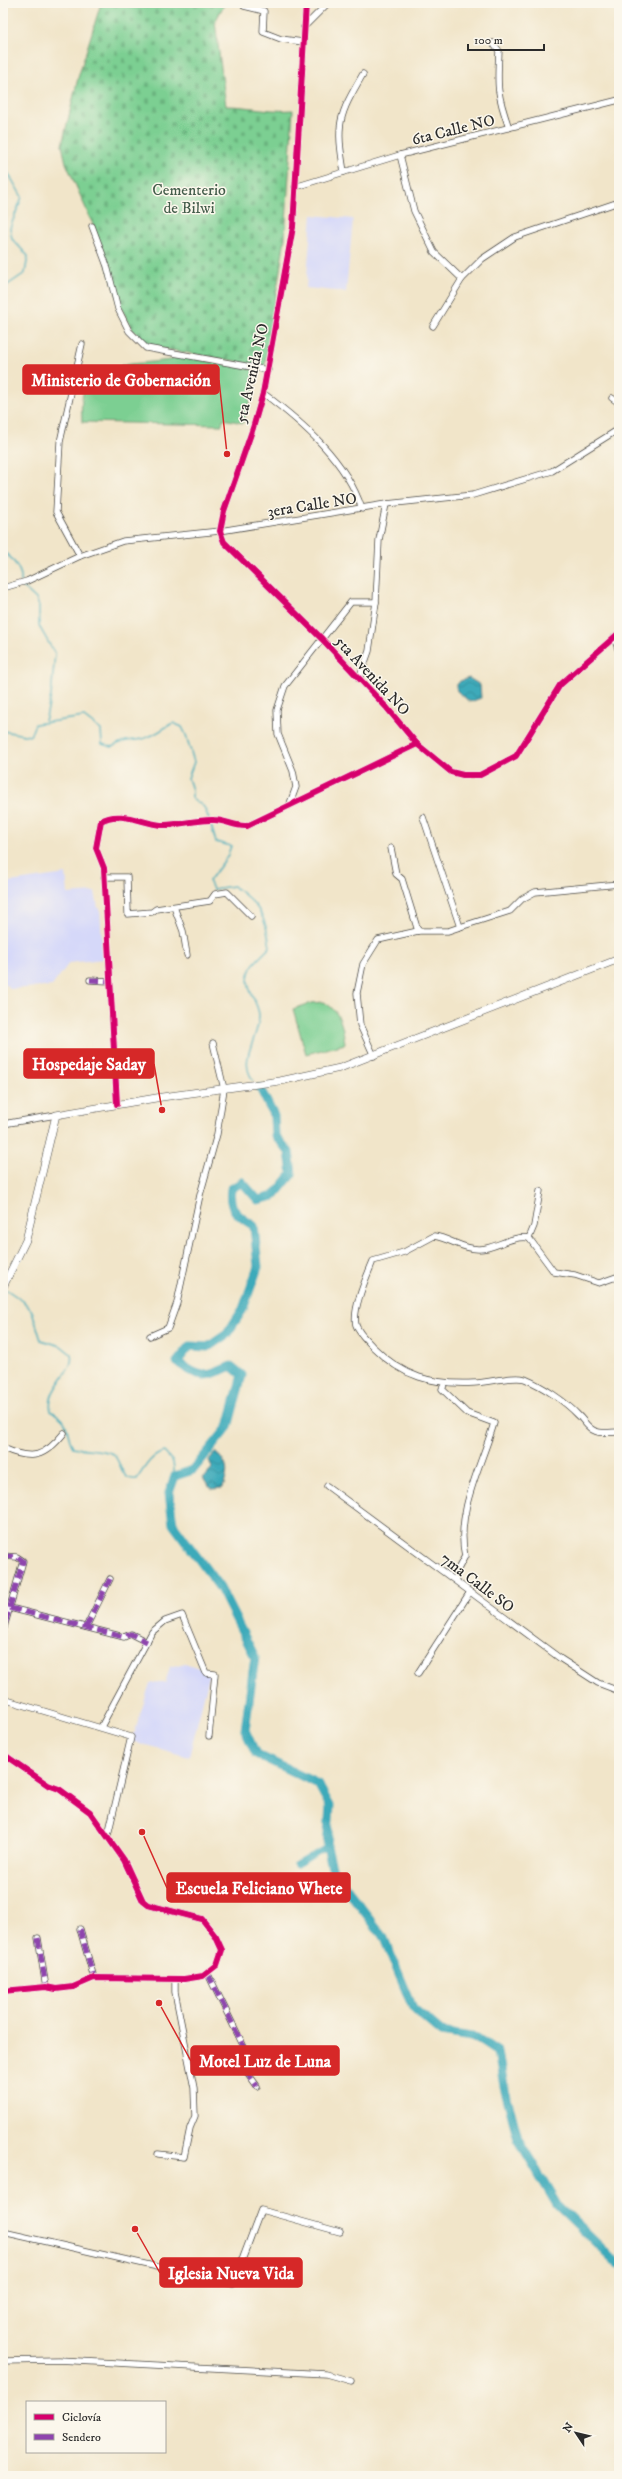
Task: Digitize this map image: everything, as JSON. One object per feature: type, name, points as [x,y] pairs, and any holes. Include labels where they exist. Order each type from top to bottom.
[{"type":"main road","points":[[3,1287],[26,1240],[56,1115],[117,1104],[262,1083],[340,1068],[619,959]]},
{"type":"street","name":"5ta Avenida NO","points":[[306,3],[293,227],[263,393],[253,428],[234,479],[220,531],[224,542],[322,639],[417,744],[451,772],[463,775],[480,775],[516,756],[531,735],[560,684],[616,635]]},
{"type":"street","points":[[304,26],[328,3]]},
{"type":"street","points":[[244,6],[264,11],[263,32],[281,40],[303,42]]},
{"type":"street","points":[[493,43],[499,51],[497,70],[498,95],[509,128]]},
{"type":"street","points":[[344,172],[338,137],[341,115],[363,74]]},
{"type":"street","name":"6ta Calle NO","points":[[295,187],[400,156],[619,100]]},
{"type":"street","points":[[400,156],[414,211],[434,252],[462,278]]},
{"type":"street","points":[[433,326],[462,278],[482,259],[515,237],[619,202]]},
{"type":"street","points":[[92,226],[107,266],[118,309],[129,331],[146,348],[268,370]]},
{"type":"street","points":[[80,556],[56,512],[60,442],[82,344]]},
{"type":"street","points":[[263,393],[305,426],[320,443],[347,478],[357,494],[362,509]]},
{"type":"street","points":[[612,398],[619,403]]},
{"type":"street","name":"3era Calle NO","points":[[3,588],[27,581],[80,556],[123,541],[220,531],[386,504],[473,495],[552,471],[619,429]]},
{"type":"street","points":[[359,679],[369,651],[376,602],[379,540],[386,504]]},
{"type":"street","points":[[290,806],[296,787],[294,771],[278,734],[278,710],[285,686],[351,602],[376,602]]},
{"type":"street","points":[[616,635],[619,652]]},
{"type":"street","points":[[117,1104],[109,981],[104,868],[96,848],[101,821],[107,817],[118,816],[162,825],[212,820],[227,821],[240,826],[247,826],[417,744]]},
{"type":"street","points":[[423,817],[460,927]]},
{"type":"street","points":[[391,848],[396,874],[402,879],[418,931]]},
{"type":"street","points":[[104,877],[127,877],[128,914],[152,912],[156,910],[210,901],[214,894],[227,892],[251,916]]},
{"type":"street","points":[[374,1056],[360,1026],[357,993],[362,964],[378,940],[418,931],[448,930],[460,927],[510,911],[522,899],[534,892],[619,884]]},
{"type":"street","points":[[174,908],[183,931],[187,955]]},
{"type":"street","points":[[90,980],[109,981]]},
{"type":"street","points":[[150,1336],[168,1328],[177,1303],[200,1195],[217,1134],[220,1089],[213,1043]]},
{"type":"street","points":[[3,1124],[56,1115]]},
{"type":"street","points":[[529,1238],[534,1226],[540,1191]]},
{"type":"street","points":[[529,1238],[503,1241],[480,1250],[468,1249],[434,1236],[404,1252],[373,1261],[356,1312],[356,1325],[363,1337],[400,1369],[423,1380],[445,1383],[474,1384],[515,1378],[524,1379],[565,1404],[589,1428],[596,1432],[619,1432]]},
{"type":"street","points":[[529,1238],[554,1272],[575,1275],[599,1283],[619,1276]]},
{"type":"street","points":[[445,1383],[442,1389],[467,1413],[494,1424],[470,1490],[462,1543],[465,1556],[456,1573],[457,1581]]},
{"type":"street","points":[[3,1448],[15,1454],[34,1457],[50,1448],[64,1433]]},
{"type":"street","name":"7ma Calle SO","points":[[327,1486],[561,1659],[598,1683],[619,1691]]},
{"type":"street","points":[[3,1556],[17,1557],[23,1561],[3,1631]]},
{"type":"street","points":[[86,1627],[110,1579]]},
{"type":"street","points":[[418,1674],[470,1592]]},
{"type":"street","points":[[10,1608],[124,1637],[131,1634],[147,1642]]},
{"type":"street","points":[[101,1727],[152,1632],[165,1621],[182,1615],[206,1673],[215,1674],[209,1736]]},
{"type":"street","points":[[3,1700],[101,1727],[131,1737],[108,1834]]},
{"type":"street","points":[[3,1754],[48,1785],[59,1789],[90,1812],[108,1834],[124,1860],[143,1901],[154,1908],[202,1919],[216,1936],[222,1950],[221,1957],[217,1965],[208,1974],[175,1979],[94,1978],[73,1987],[56,1989],[46,1987],[3,1991]]},
{"type":"street","points":[[80,1929],[94,1978]]},
{"type":"street","points":[[38,1938],[46,1987]]},
{"type":"street","points":[[208,1974],[244,2047],[247,2072],[257,2086]]},
{"type":"street","points":[[158,2154],[184,2157],[190,2128],[195,2116],[194,2088],[175,1992],[175,1979]]},
{"type":"street","points":[[3,2232],[233,2284],[261,2210],[340,2232]]},
{"type":"street","points":[[3,2361],[58,2360],[326,2374],[351,2381]]},
{"type":"shaded area","points":[[312,215],[353,219],[346,292],[306,288]]},
{"type":"shaded area","points":[[66,874],[68,894],[95,892],[98,908],[100,908],[103,959],[69,963],[52,986],[11,989],[3,982],[3,883]]},
{"type":"shaded area","points":[[185,1663],[210,1672],[189,1757],[132,1741],[150,1683],[165,1683],[170,1667]]},
{"type":"green space","name":"Cementerio de Bilwi","points":[[101,3],[225,3],[215,22],[226,106],[293,110],[285,238],[265,366],[147,346],[133,330],[121,308],[94,227],[66,163],[62,145],[78,78]]},
{"type":"green space","points":[[181,356],[260,371],[243,423],[223,419],[222,425],[82,422],[82,396],[88,385],[94,381],[102,378],[113,377],[122,365],[171,360]]},
{"type":"green space","points":[[323,1002],[333,1009],[340,1019],[345,1044],[306,1054],[293,1009],[311,1003]]},
{"type":"water","points":[[469,678],[480,685],[481,698],[470,702],[457,691],[456,686],[460,681]]},
{"type":"water","points":[[215,1452],[223,1461],[227,1473],[223,1488],[213,1489],[208,1486],[203,1478],[212,1468],[209,1460]]},
{"type":"waterway","points":[[3,164],[22,197],[10,228],[12,239],[28,256],[25,273],[3,288]]},
{"type":"waterway","points":[[3,552],[10,557],[19,569],[21,582]]},
{"type":"waterway","points":[[21,585],[36,599],[39,606],[39,626],[55,654],[51,696],[45,721]]},
{"type":"waterway","points":[[3,731],[30,736],[35,724],[84,717],[101,730],[102,744],[112,747],[122,742],[139,740],[151,736],[173,723],[182,727],[194,762],[188,778],[192,790],[192,798],[204,807],[209,819]]},
{"type":"waterway","points":[[210,822],[216,842],[231,846],[227,857],[209,881],[213,889],[233,886],[255,905],[260,912],[266,927],[270,947],[254,964],[248,977],[248,983],[259,1015],[247,1064],[253,1080]]},
{"type":"waterway","points":[[260,1088],[274,1116],[275,1135],[289,1152],[292,1174],[274,1196],[258,1200],[242,1182],[231,1189],[231,1202],[235,1212],[254,1226],[258,1267],[243,1309],[227,1334],[208,1347],[190,1346],[177,1362],[198,1374],[203,1375],[215,1373],[231,1366],[242,1375],[228,1427],[193,1470],[175,1476],[169,1493],[173,1524],[220,1588],[255,1657],[245,1730],[256,1754],[318,1784],[330,1806],[327,1847],[333,1871],[383,1936],[413,2008],[441,2032],[477,2038],[498,2052],[504,2086],[518,2139],[557,2205],[619,2265]]},
{"type":"waterway","points":[[7,1290],[23,1301],[32,1311],[41,1340],[61,1346],[71,1354],[69,1367],[52,1394],[50,1402],[51,1411],[63,1420],[73,1447],[113,1454],[124,1474],[131,1479],[137,1479],[151,1459],[164,1452],[173,1462],[175,1476]]},
{"type":"waterway","points":[[296,1865],[327,1847]]},
{"type":"marked path","points":[[90,980],[109,981]]},
{"type":"marked path","points":[[3,1556],[17,1557],[23,1561],[3,1631]]},
{"type":"marked path","points":[[86,1627],[110,1579]]},
{"type":"marked path","points":[[10,1608],[124,1637],[131,1634],[147,1642]]},
{"type":"marked path","points":[[80,1929],[94,1978]]},
{"type":"marked path","points":[[38,1938],[46,1987]]},
{"type":"marked path","points":[[208,1974],[244,2047],[247,2072],[257,2086]]},
{"type":"cycle path","points":[[306,3],[293,227],[263,393],[253,428],[224,511],[220,531],[224,542],[322,639],[387,708],[417,744],[451,772],[463,775],[480,775],[516,756],[560,685],[619,633]]},
{"type":"cycle path","points":[[117,1104],[104,868],[96,848],[101,821],[108,818],[123,817],[154,824],[167,825],[201,820],[214,820],[247,826],[417,744]]},
{"type":"cycle path","points":[[3,1754],[48,1785],[59,1789],[90,1812],[124,1860],[143,1901],[148,1905],[202,1919],[216,1937],[222,1950],[217,1965],[203,1976],[184,1979],[94,1978],[73,1987],[56,1989],[46,1987],[3,1991]]},
{"type":"place","name":"Ministerio de Gobernación","points":[[227,454]]},
{"type":"place","name":"Hospedaje Saday","points":[[162,1110]]},
{"type":"place","name":"Escuela Feliciano Whete","points":[[142,1832]]},
{"type":"place","name":"Motel Luz de Luna","points":[[159,2003]]},
{"type":"place","name":"Iglesia Nueva Vida","points":[[135,2229]]}]
